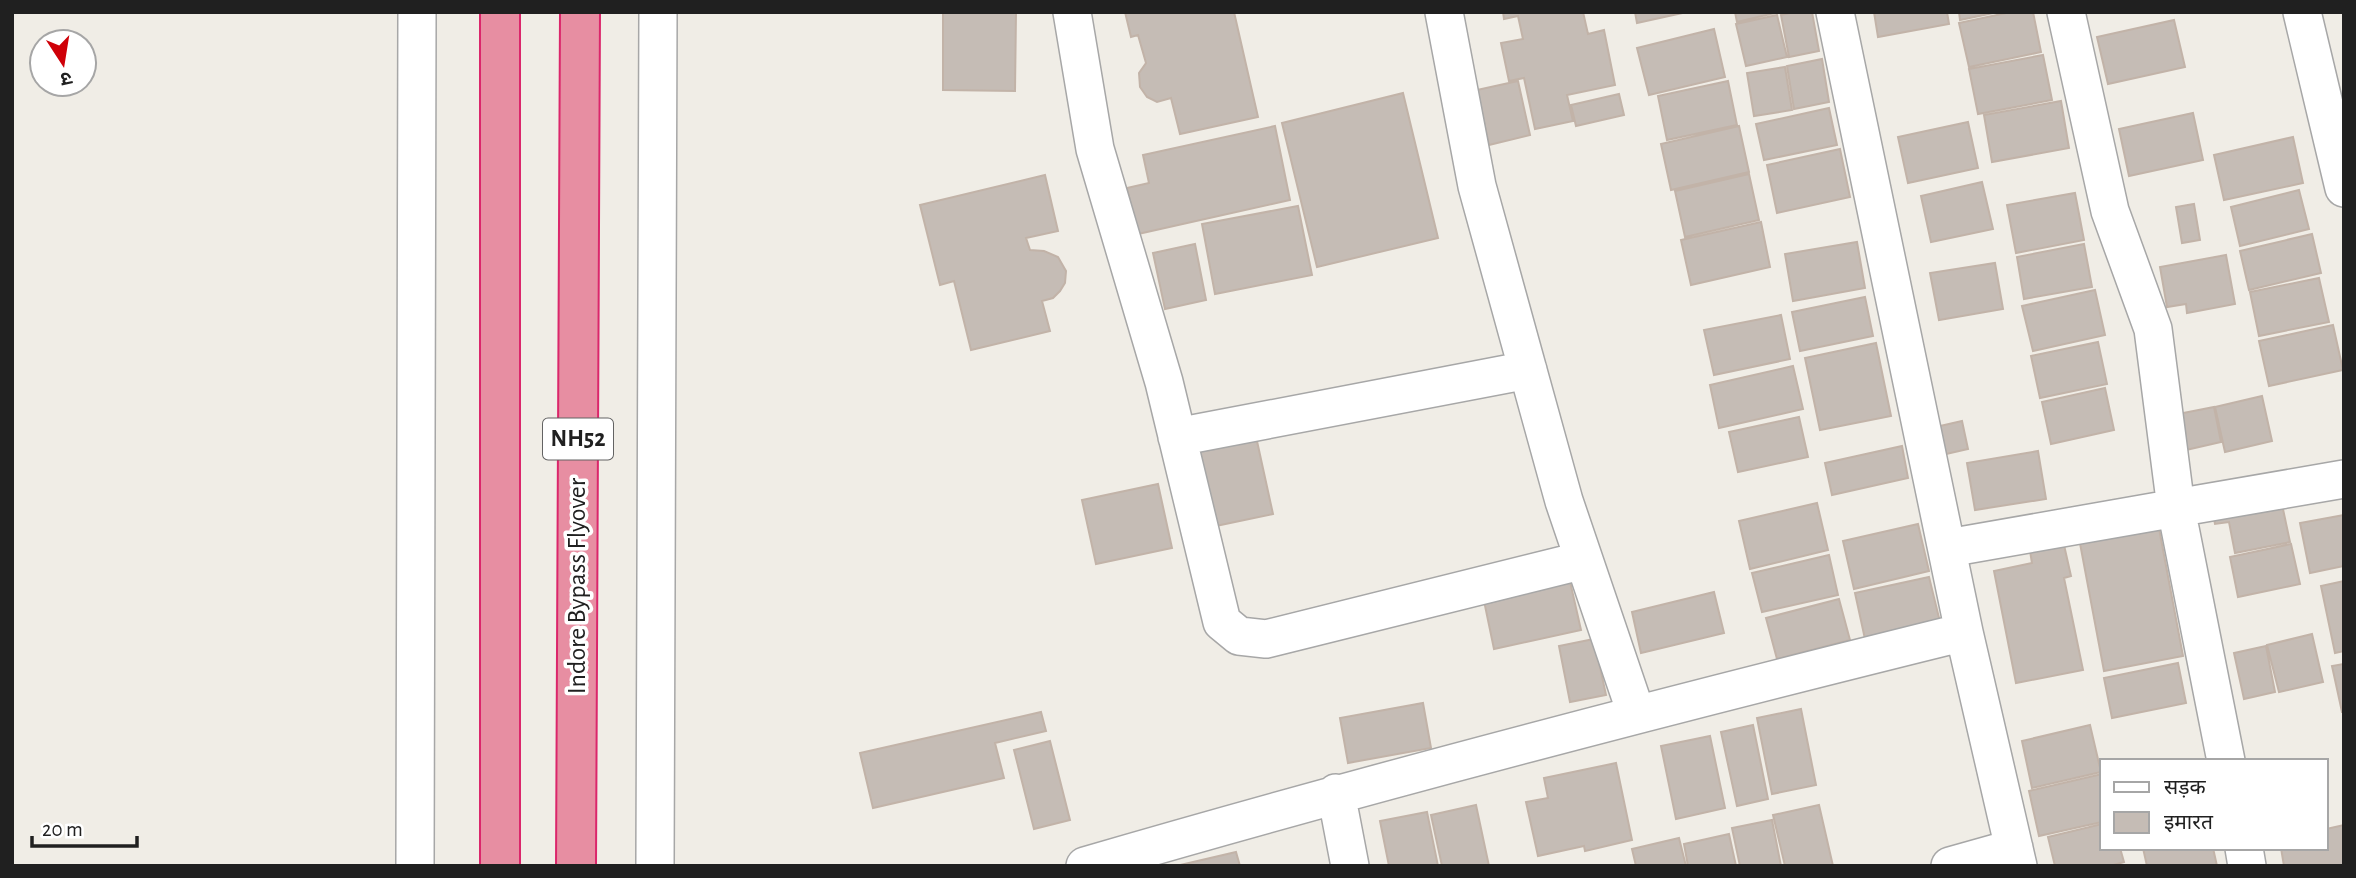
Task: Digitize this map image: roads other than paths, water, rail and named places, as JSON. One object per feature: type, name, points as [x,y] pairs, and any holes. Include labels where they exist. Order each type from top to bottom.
[{"type":"highway","points":[[499,866],[500,12]]},
{"type":"highway","name":"Indore Bypass Flyover","points":[[576,866],[580,12]]},
{"type":"street","points":[[415,866],[417,12]]},
{"type":"street","points":[[655,866],[659,12]]},
{"type":"street","points":[[1072,12],[1095,149],[1164,382],[1222,622],[1239,636],[1266,639],[1584,560]]},
{"type":"street","points":[[1444,12],[1477,186],[1564,502],[1636,713]]},
{"type":"street","points":[[1835,12],[1964,632],[2016,857],[1950,866]]},
{"type":"street","points":[[2066,12],[2110,211],[2153,329],[2176,508],[2227,759]]},
{"type":"street","points":[[2302,12],[2344,188]]},
{"type":"street","points":[[1177,437],[1528,370]]},
{"type":"street","points":[[1948,548],[2344,478]]},
{"type":"street","points":[[1107,863],[1336,793],[1636,713],[1964,632]]},
{"type":"street","points":[[1336,793],[1350,866]]}]
